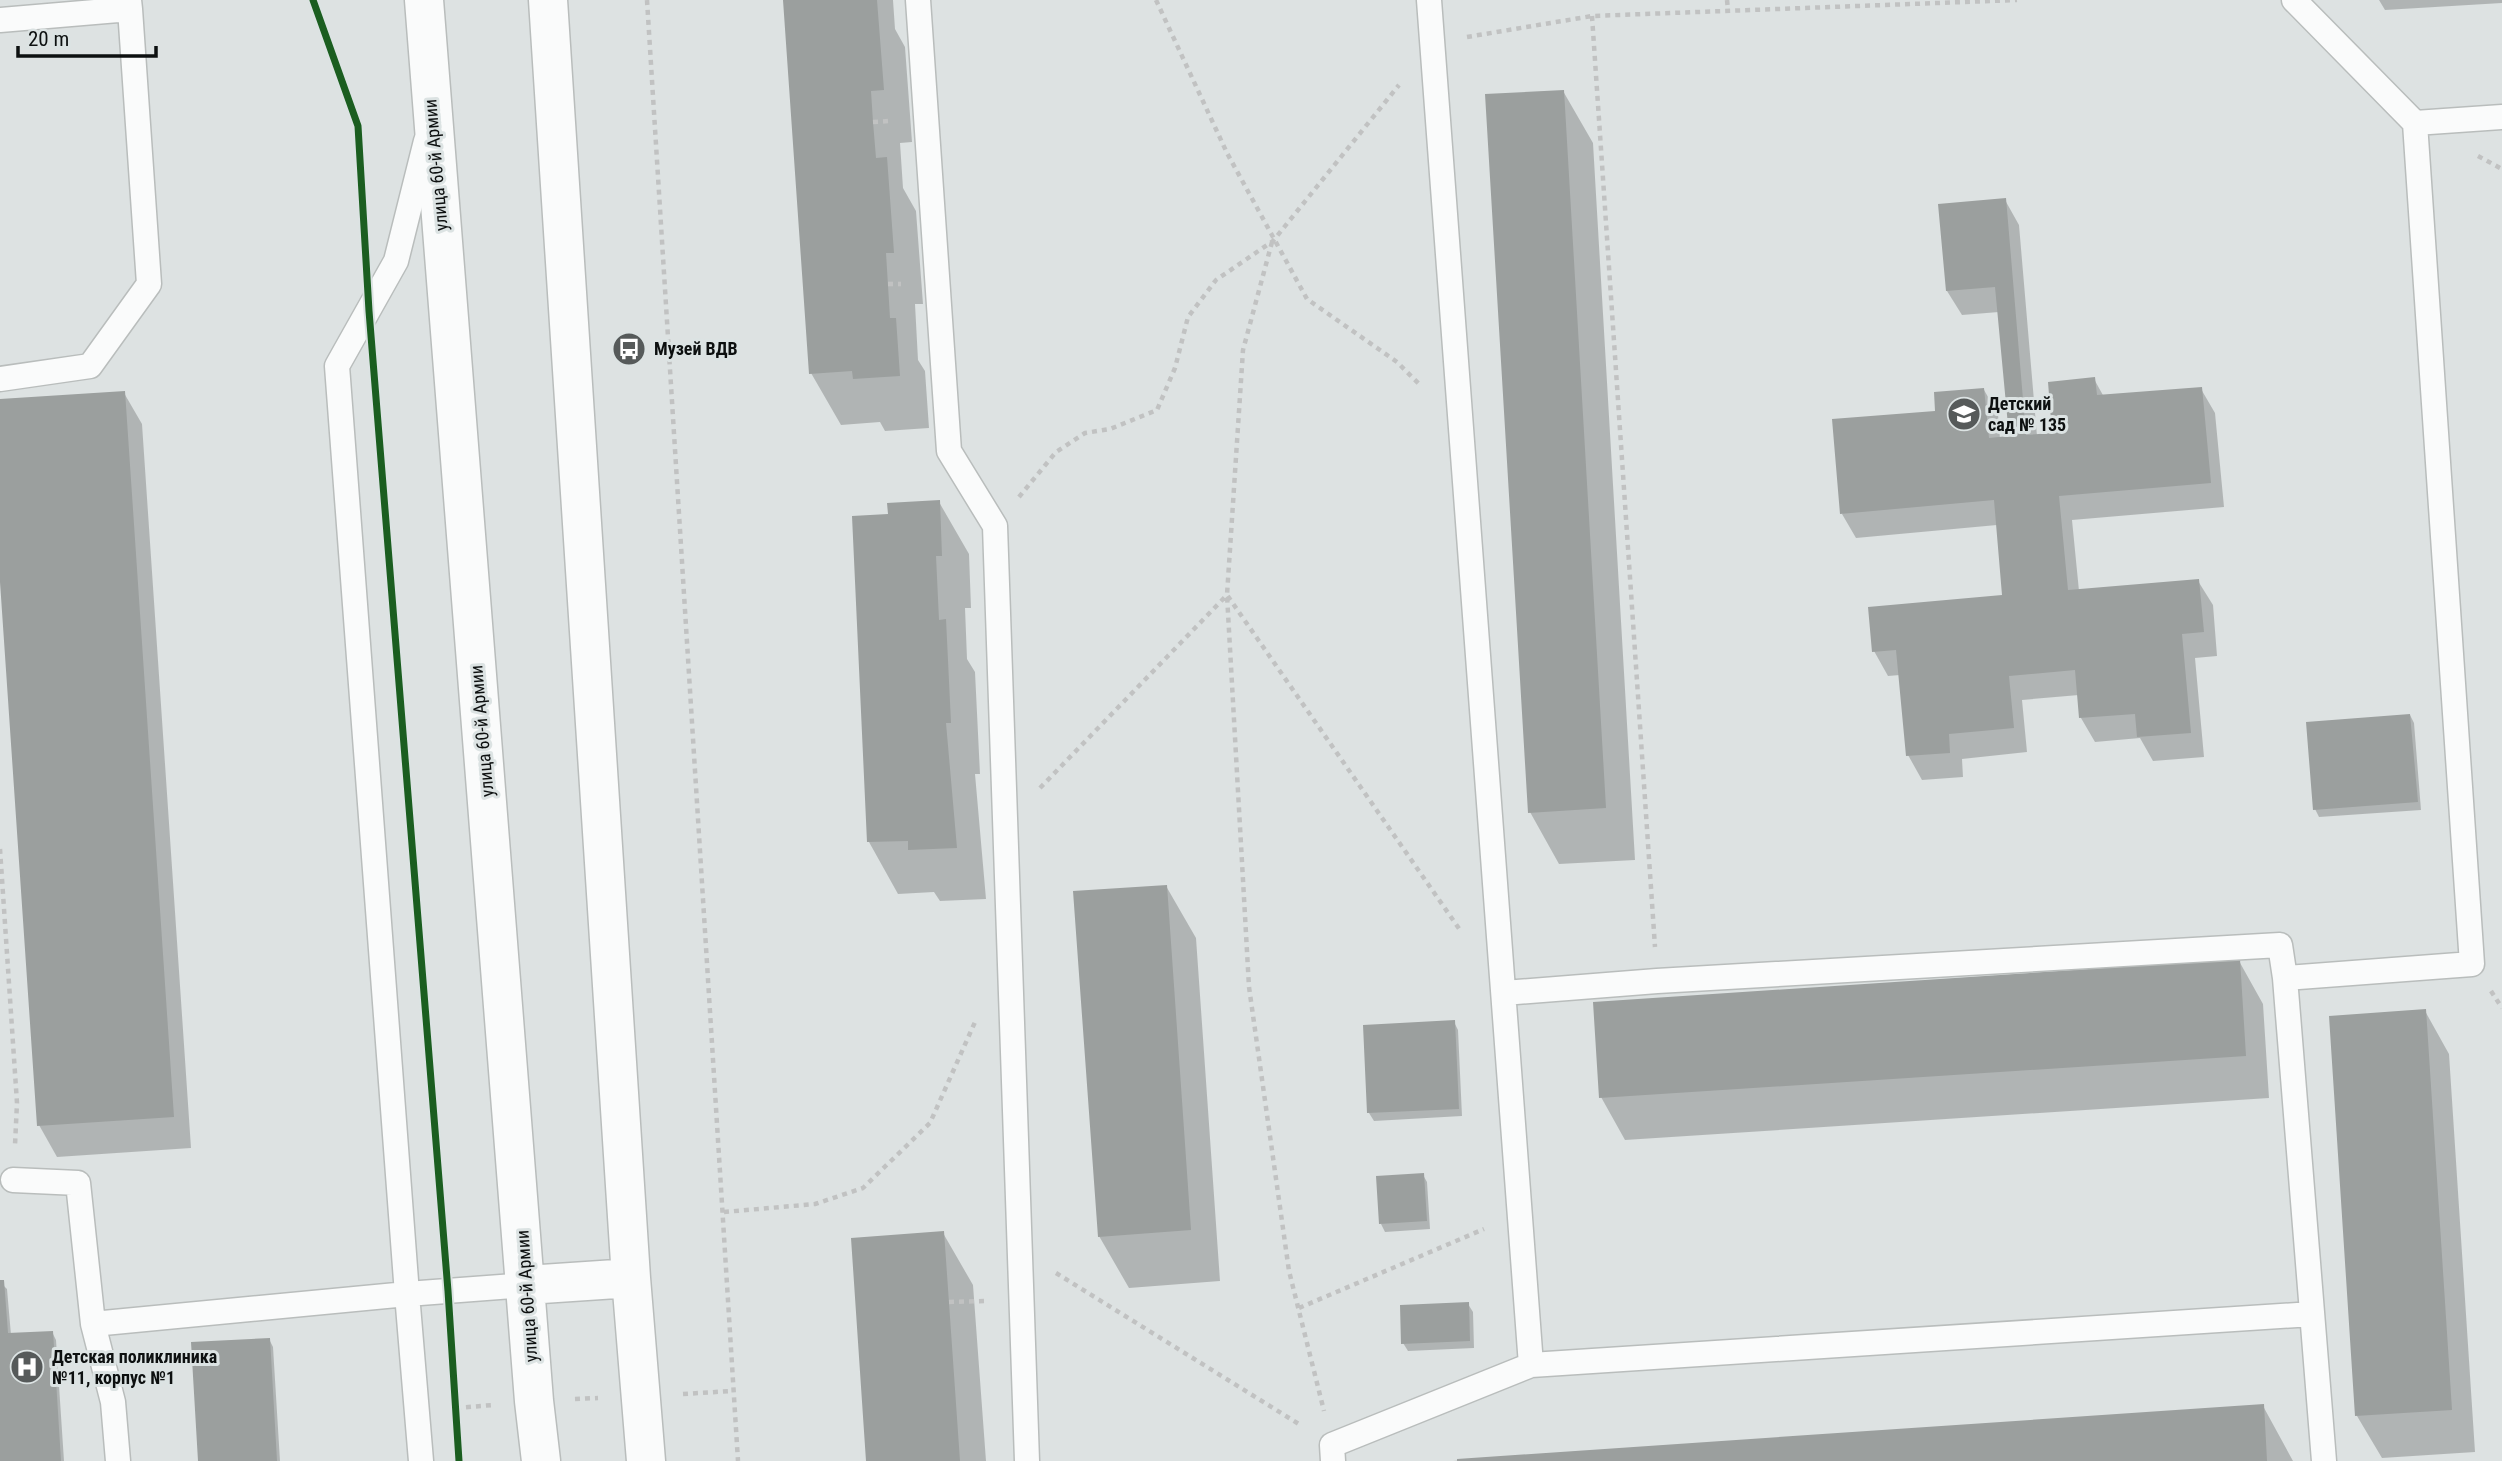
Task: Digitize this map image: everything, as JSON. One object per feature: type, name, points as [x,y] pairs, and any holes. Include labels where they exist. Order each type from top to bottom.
[{"type":"main road","name":"улица 60-й Армии","points":[[424,0],[527,1285],[534,1401],[541,1461]]},
{"type":"main road","points":[[548,0],[631,1278],[646,1461]]},
{"type":"main road","points":[[527,1285],[631,1278]]},
{"type":"lane","points":[[918,0],[949,451],[995,526],[1027,1461]]},
{"type":"lane","points":[[1429,0],[1531,1365]]},
{"type":"lane","points":[[2285,978],[2472,964],[2415,124],[2294,0]]},
{"type":"lane","points":[[0,20],[129,5],[149,284],[90,366],[0,379]]},
{"type":"lane","points":[[421,1461],[337,366],[396,261],[432,117]]},
{"type":"lane","points":[[2415,124],[2502,117]]},
{"type":"lane","points":[[1504,993],[1657,981],[2280,946],[2285,978],[2324,1461]]},
{"type":"lane","points":[[13,1180],[78,1183],[93,1324],[113,1402],[118,1461]]},
{"type":"lane","points":[[93,1324],[527,1285]]},
{"type":"lane","points":[[1333,1453],[1531,1365],[2312,1314]]},
{"type":"path","points":[[647,0],[738,1461]]},
{"type":"path","points":[[1156,0],[1227,153],[1307,299],[1397,362],[1429,394]]},
{"type":"path","points":[[1727,0],[1728,10]]},
{"type":"path","points":[[995,526],[1056,452],[1085,433],[1110,429],[1157,410],[1175,368],[1188,317],[1216,280],[1273,241],[1433,43],[1592,16],[2017,0]]},
{"type":"path","points":[[1592,16],[1657,981]]},
{"type":"path","points":[[1273,241],[1242,350],[1227,595],[1249,987],[1289,1270],[1333,1453]]},
{"type":"path","points":[[1005,824],[1227,595]]},
{"type":"path","points":[[1227,595],[1464,936]]},
{"type":"path","points":[[0,849],[17,1103],[13,1180]]},
{"type":"path","points":[[724,1212],[815,1204],[863,1188],[930,1123],[975,1021]]},
{"type":"path","points":[[1298,1308],[1520,1214]]},
{"type":"path","points":[[1020,1251],[1333,1453]]},
{"type":"path","points":[[456,1408],[534,1401],[732,1391]]},
{"type":"building","points":[[783,0],[877,0],[884,90],[871,91],[876,158],[887,157],[894,253],[886,253],[890,318],[896,318],[900,376],[853,379],[852,371],[809,374]]},
{"type":"building","points":[[1564,90],[1606,808],[1528,813],[1485,94]]},
{"type":"building","points":[[2006,198],[2026,435],[2052,433],[2048,382],[2095,377],[2097,395],[2202,387],[2211,483],[2059,496],[2068,590],[2199,579],[2204,632],[2182,634],[2191,733],[2137,737],[2135,714],[2079,718],[2075,670],[2009,676],[2014,728],[1949,734],[1950,753],[1906,756],[1896,650],[1872,652],[1868,607],[2002,595],[1994,500],[1840,514],[1832,419],[1935,411],[1934,392],[1984,388],[1989,438],[2009,436],[1995,287],[1946,291],[1938,204]]},
{"type":"building","points":[[125,391],[174,1117],[37,1126],[0,582],[0,399]]},
{"type":"building","points":[[940,500],[942,556],[936,556],[939,620],[946,619],[951,723],[946,723],[957,848],[908,850],[908,841],[867,842],[852,516],[888,514],[887,503]]},
{"type":"building","points":[[2410,714],[2418,802],[2313,810],[2306,722]]},
{"type":"building","points":[[1167,885],[1191,1230],[1098,1237],[1073,891]]},
{"type":"building","points":[[2240,959],[2246,1056],[1599,1098],[1593,1002]]},
{"type":"building","points":[[2426,1009],[2452,1410],[2355,1416],[2329,1016]]},
{"type":"building","points":[[1455,1020],[1459,1109],[1367,1113],[1363,1025]]},
{"type":"building","points":[[1424,1173],[1427,1221],[1379,1224],[1376,1176]]},
{"type":"building","points":[[944,1231],[960,1461],[866,1461],[851,1238]]},
{"type":"building","name":"Детская поликлиника №11, корпус №1","points":[[0,1280],[4,1280],[8,1333],[53,1331],[61,1461],[0,1461]]},
{"type":"building","points":[[1469,1302],[1470,1341],[1401,1344],[1400,1305]]},
{"type":"building","points":[[270,1338],[277,1461],[198,1461],[191,1342]]},
{"type":"building","points":[[2264,1404],[2267,1461],[1457,1461],[1457,1459]]},
{"type":"cycle path","points":[[313,0],[358,126],[369,311],[448,1291],[459,1461]]},
{"type":"place","name":"Музей ВДВ","points":[[629,349]]},
{"type":"place","name":"Детский сад № 135","points":[[1964,414]]},
{"type":"place","name":"Детская поликлиника №11, корпус №1","points":[[27,1367]]}]
